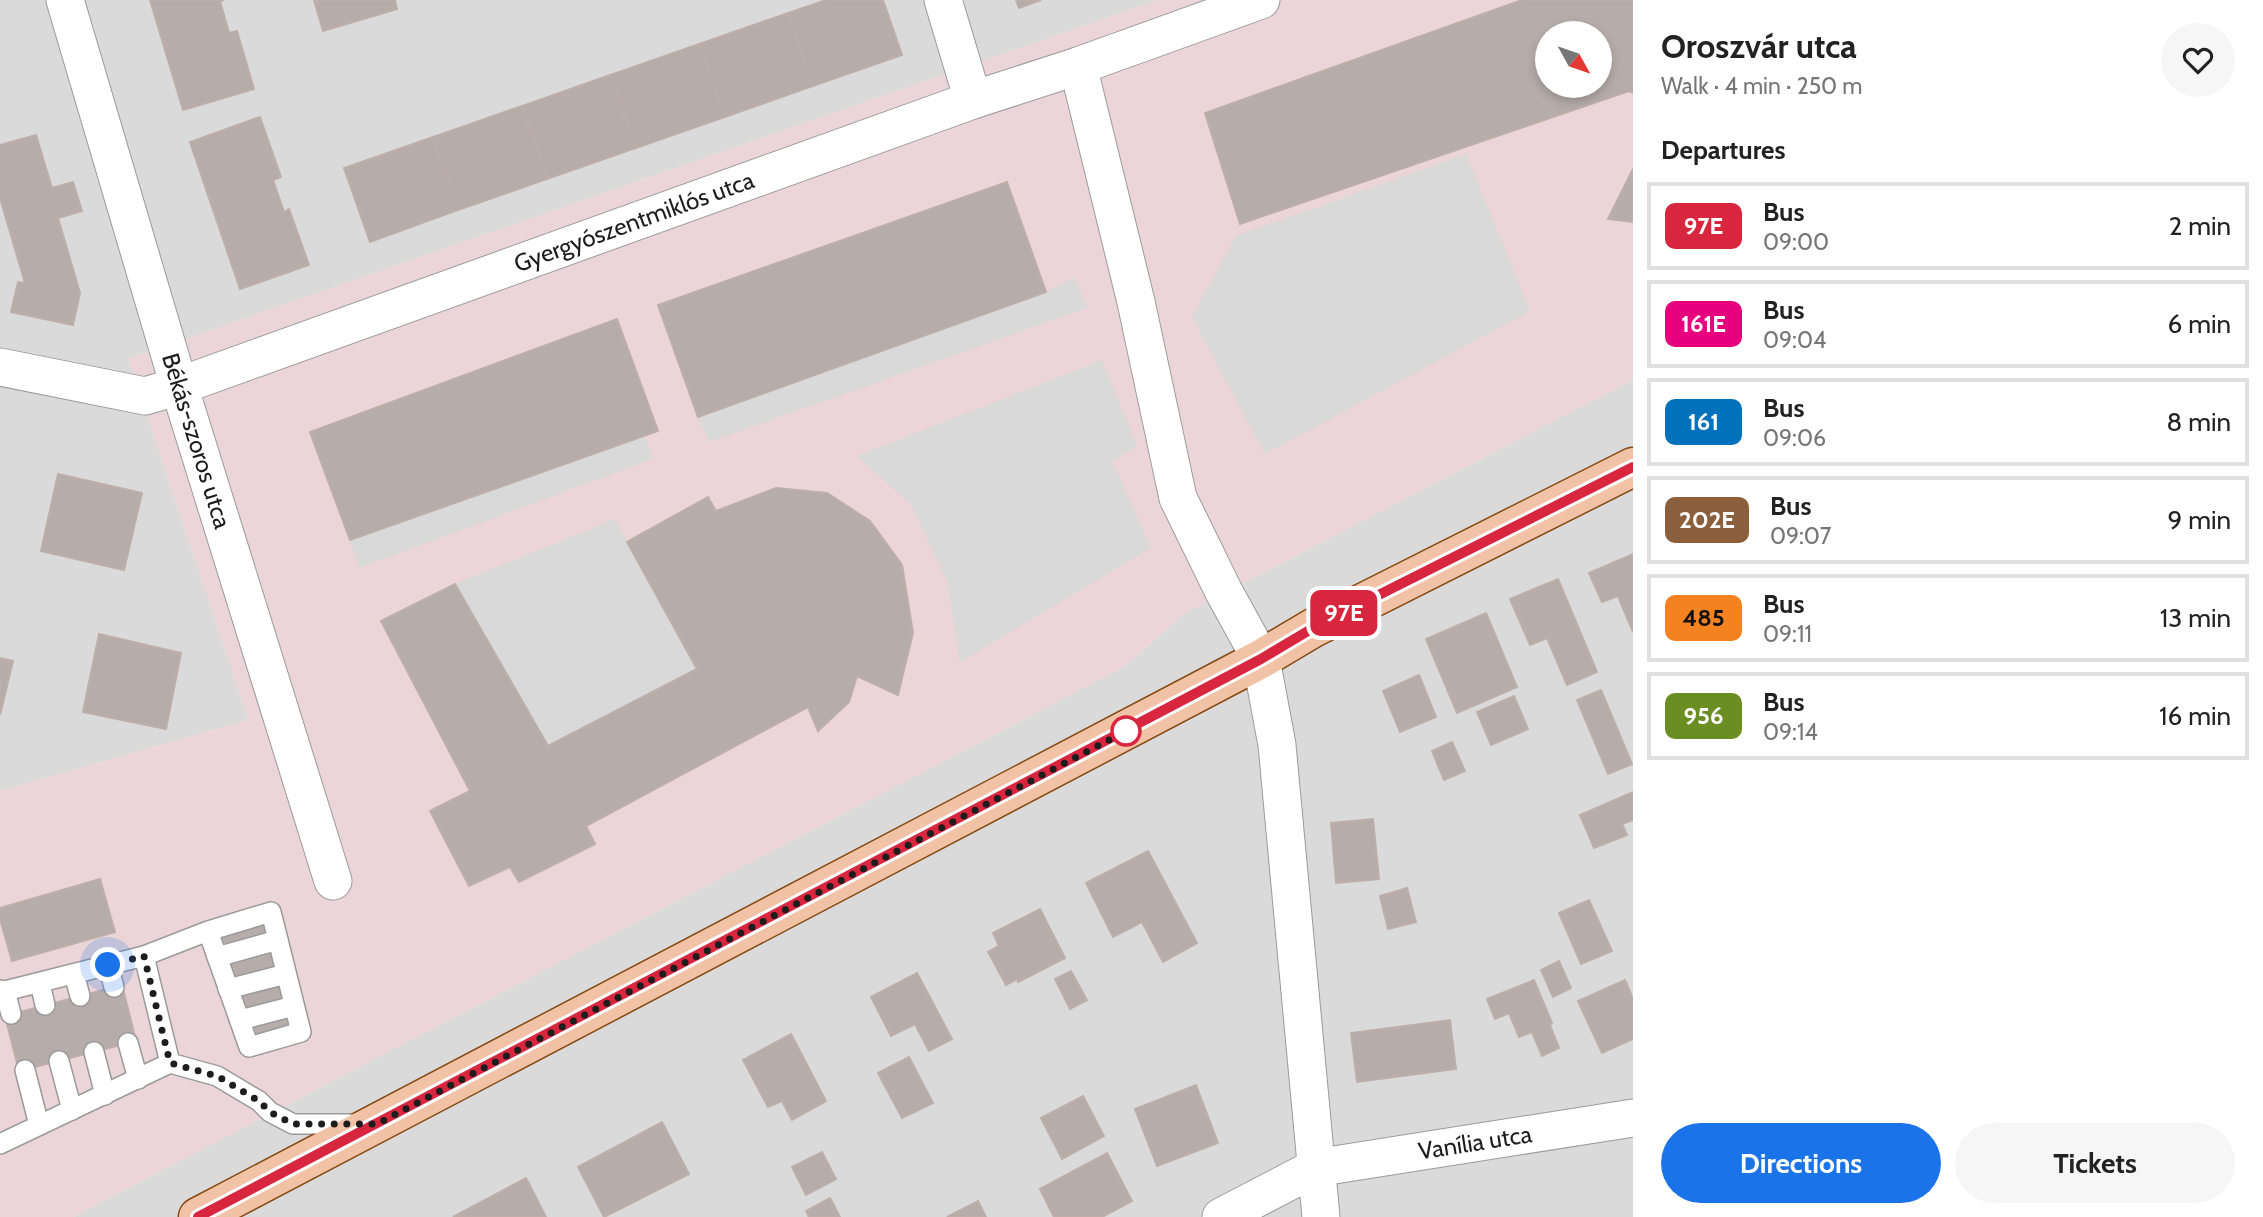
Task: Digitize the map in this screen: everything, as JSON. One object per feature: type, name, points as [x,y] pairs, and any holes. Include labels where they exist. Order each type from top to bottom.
[{"type":"main road","points":[[215,1213],[377,1124],[1261,659],[1313,628],[1633,467]]},
{"type":"street","name":"Békás-szoros utca","points":[[65,0],[179,386],[333,881]]},
{"type":"street","points":[[943,0],[973,100]]},
{"type":"street","name":"Gyergyószentmiklós utca","points":[[0,367],[145,396],[1261,0]]},
{"type":"street","points":[[1078,66],[1136,302],[1178,498],[1224,592],[1261,659],[1277,745],[1321,1217]]},
{"type":"street","name":"Vanília utca","points":[[1220,1217],[1315,1168],[1633,1118]]},
{"type":"lane","points":[[11,1014],[3,991],[144,956],[208,931],[271,912],[301,1032],[249,1046],[208,931]]},
{"type":"lane","points":[[217,957],[278,940]]},
{"type":"lane","points":[[144,956],[170,1063]]},
{"type":"lane","points":[[108,965],[114,987]]},
{"type":"lane","points":[[74,974],[80,996]]},
{"type":"lane","points":[[228,989],[286,974]]},
{"type":"lane","points":[[40,983],[45,1005]]},
{"type":"lane","points":[[240,1020],[294,1006]]},
{"type":"lane","points":[[128,1043],[138,1079]]},
{"type":"lane","points":[[94,1052],[105,1094]]},
{"type":"lane","points":[[60,1061],[72,1110]]},
{"type":"lane","points":[[0,1144],[170,1063],[217,1076],[259,1101],[270,1112],[293,1124],[377,1124]]},
{"type":"lane","points":[[25,1070],[39,1125]]},
{"type":"shaded area","points":[[0,0],[1158,0],[128,359],[249,720],[0,791]]},
{"type":"shaded area","points":[[1158,0],[1633,0],[1633,380],[1184,614],[1124,667],[73,1217],[0,1217],[0,791],[248,720],[128,359]]},
{"type":"shaded area","points":[[1466,154],[1530,311],[1265,454],[1192,317],[1236,236]]},
{"type":"shaded area","points":[[1075,277],[1087,308],[709,442],[698,417],[1046,292]]},
{"type":"shaded area","points":[[1102,360],[1137,446],[1112,461],[1151,548],[960,662],[947,581],[911,504],[857,456]]},
{"type":"shaded area","points":[[1633,380],[1633,1217],[73,1217],[1124,667],[1184,614]]},
{"type":"shaded area","points":[[645,436],[653,459],[359,568],[350,540]]},
{"type":"shaded area","points":[[615,519],[697,669],[548,746],[455,584]]},
{"type":"building","points":[[150,0],[224,0],[220,1],[229,33],[237,31],[254,89],[183,110]]},
{"type":"building","points":[[314,0],[395,0],[397,9],[323,31]]},
{"type":"building","points":[[826,0],[883,0],[902,55],[813,86],[788,13]]},
{"type":"building","points":[[1016,0],[1041,0],[1019,8]]},
{"type":"building","points":[[1522,0],[1633,0],[1633,93],[1629,91],[1612,97],[1612,21],[1535,21],[1535,98],[1609,98],[1240,224],[1205,113]]},
{"type":"building","points":[[788,13],[813,86],[725,117],[699,44]]},
{"type":"building","points":[[699,44],[725,117],[636,148],[610,75]]},
{"type":"building","points":[[610,75],[636,148],[547,179],[522,106]]},
{"type":"building","points":[[522,106],[547,179],[458,210],[433,137]]},
{"type":"building","points":[[260,117],[281,177],[273,180],[284,212],[289,209],[309,265],[240,289],[190,142]]},
{"type":"building","points":[[36,135],[52,188],[73,182],[82,211],[58,218],[80,293],[73,325],[11,312],[18,282],[25,283],[0,198],[0,145]]},
{"type":"building","points":[[433,137],[458,210],[370,242],[344,168]]},
{"type":"building","points":[[1633,169],[1633,222],[1608,219]]},
{"type":"building","points":[[1007,182],[1046,292],[698,417],[658,305]]},
{"type":"building","points":[[617,319],[658,431],[350,540],[310,432]]},
{"type":"building","points":[[58,474],[142,493],[124,570],[41,551]]},
{"type":"building","points":[[776,488],[827,493],[870,521],[902,565],[913,633],[898,695],[857,676],[849,702],[818,731],[808,707],[586,826],[595,844],[519,882],[510,867],[469,886],[430,811],[470,791],[381,621],[455,584],[548,746],[697,669],[627,542],[708,497],[716,511]]},
{"type":"building","points":[[1633,554],[1633,632],[1618,596],[1602,602],[1589,573]]},
{"type":"building","points":[[1558,579],[1597,672],[1567,685],[1547,638],[1530,645],[1510,599]]},
{"type":"building","points":[[1486,613],[1517,687],[1457,713],[1426,639]]},
{"type":"building","points":[[99,634],[181,653],[166,729],[83,712]]},
{"type":"building","points":[[0,658],[13,661],[0,715]]},
{"type":"building","points":[[1419,675],[1436,717],[1400,732],[1383,691]]},
{"type":"building","points":[[1601,690],[1632,764],[1608,774],[1577,700]]},
{"type":"building","points":[[1514,696],[1528,729],[1491,745],[1477,712]]},
{"type":"building","points":[[1452,742],[1465,771],[1444,780],[1432,751]]},
{"type":"building","points":[[1633,792],[1633,820],[1622,824],[1627,835],[1594,848],[1580,815]]},
{"type":"building","points":[[1373,819],[1379,879],[1336,883],[1331,823]]},
{"type":"building","points":[[1148,851],[1197,943],[1163,962],[1142,922],[1113,937],[1086,883]]},
{"type":"building","points":[[100,879],[115,932],[12,961],[0,919],[0,908]]},
{"type":"building","points":[[1407,888],[1416,922],[1388,929],[1380,896]]},
{"type":"building","points":[[1589,900],[1612,951],[1581,964],[1559,913]]},
{"type":"building","points":[[1040,909],[1065,958],[1018,982],[1017,979],[1006,985],[988,952],[999,946],[993,933]]},
{"type":"building","points":[[271,912],[301,1032],[249,1047],[208,931]]},
{"type":"building","points":[[1559,961],[1571,988],[1553,997],[1541,970]]},
{"type":"building","points":[[1071,971],[1087,1000],[1070,1009],[1055,979]]},
{"type":"building","points":[[917,973],[952,1039],[929,1051],[915,1024],[891,1036],[871,997]]},
{"type":"building","points":[[1534,980],[1559,1048],[1542,1056],[1532,1032],[1519,1037],[1509,1013],[1495,1019],[1487,999]]},
{"type":"building","points":[[1625,980],[1633,999],[1633,1039],[1602,1053],[1578,1001]]},
{"type":"building","points":[[122,985],[136,1041],[19,1071],[5,1016]]},
{"type":"building","points":[[1450,1020],[1456,1069],[1357,1082],[1351,1033]]},
{"type":"building","points":[[791,1034],[826,1101],[792,1120],[782,1101],[768,1107],[743,1060]]},
{"type":"building","points":[[909,1057],[933,1103],[902,1118],[878,1073]]},
{"type":"building","points":[[1196,1085],[1218,1143],[1157,1166],[1135,1109]]},
{"type":"building","points":[[1083,1096],[1104,1136],[1062,1159],[1041,1118]]},
{"type":"building","points":[[662,1122],[689,1174],[604,1217],[578,1167]]},
{"type":"building","points":[[822,1152],[836,1179],[806,1195],[792,1167]]},
{"type":"building","points":[[1107,1153],[1132,1201],[1102,1217],[1054,1217],[1040,1189]]},
{"type":"building","points":[[526,1178],[546,1217],[453,1217]]},
{"type":"building","points":[[830,1198],[840,1217],[809,1217],[806,1211]]},
{"type":"building","points":[[978,1201],[986,1217],[947,1217]]},
{"type":"bus line","name":"97E","points":[[198,1217],[1261,659],[1313,628],[1633,467]]},
{"type":"route","points":[[108,965],[144,956],[170,1063],[217,1076],[259,1101],[270,1112],[293,1124],[377,1124],[1126,731]]}]
